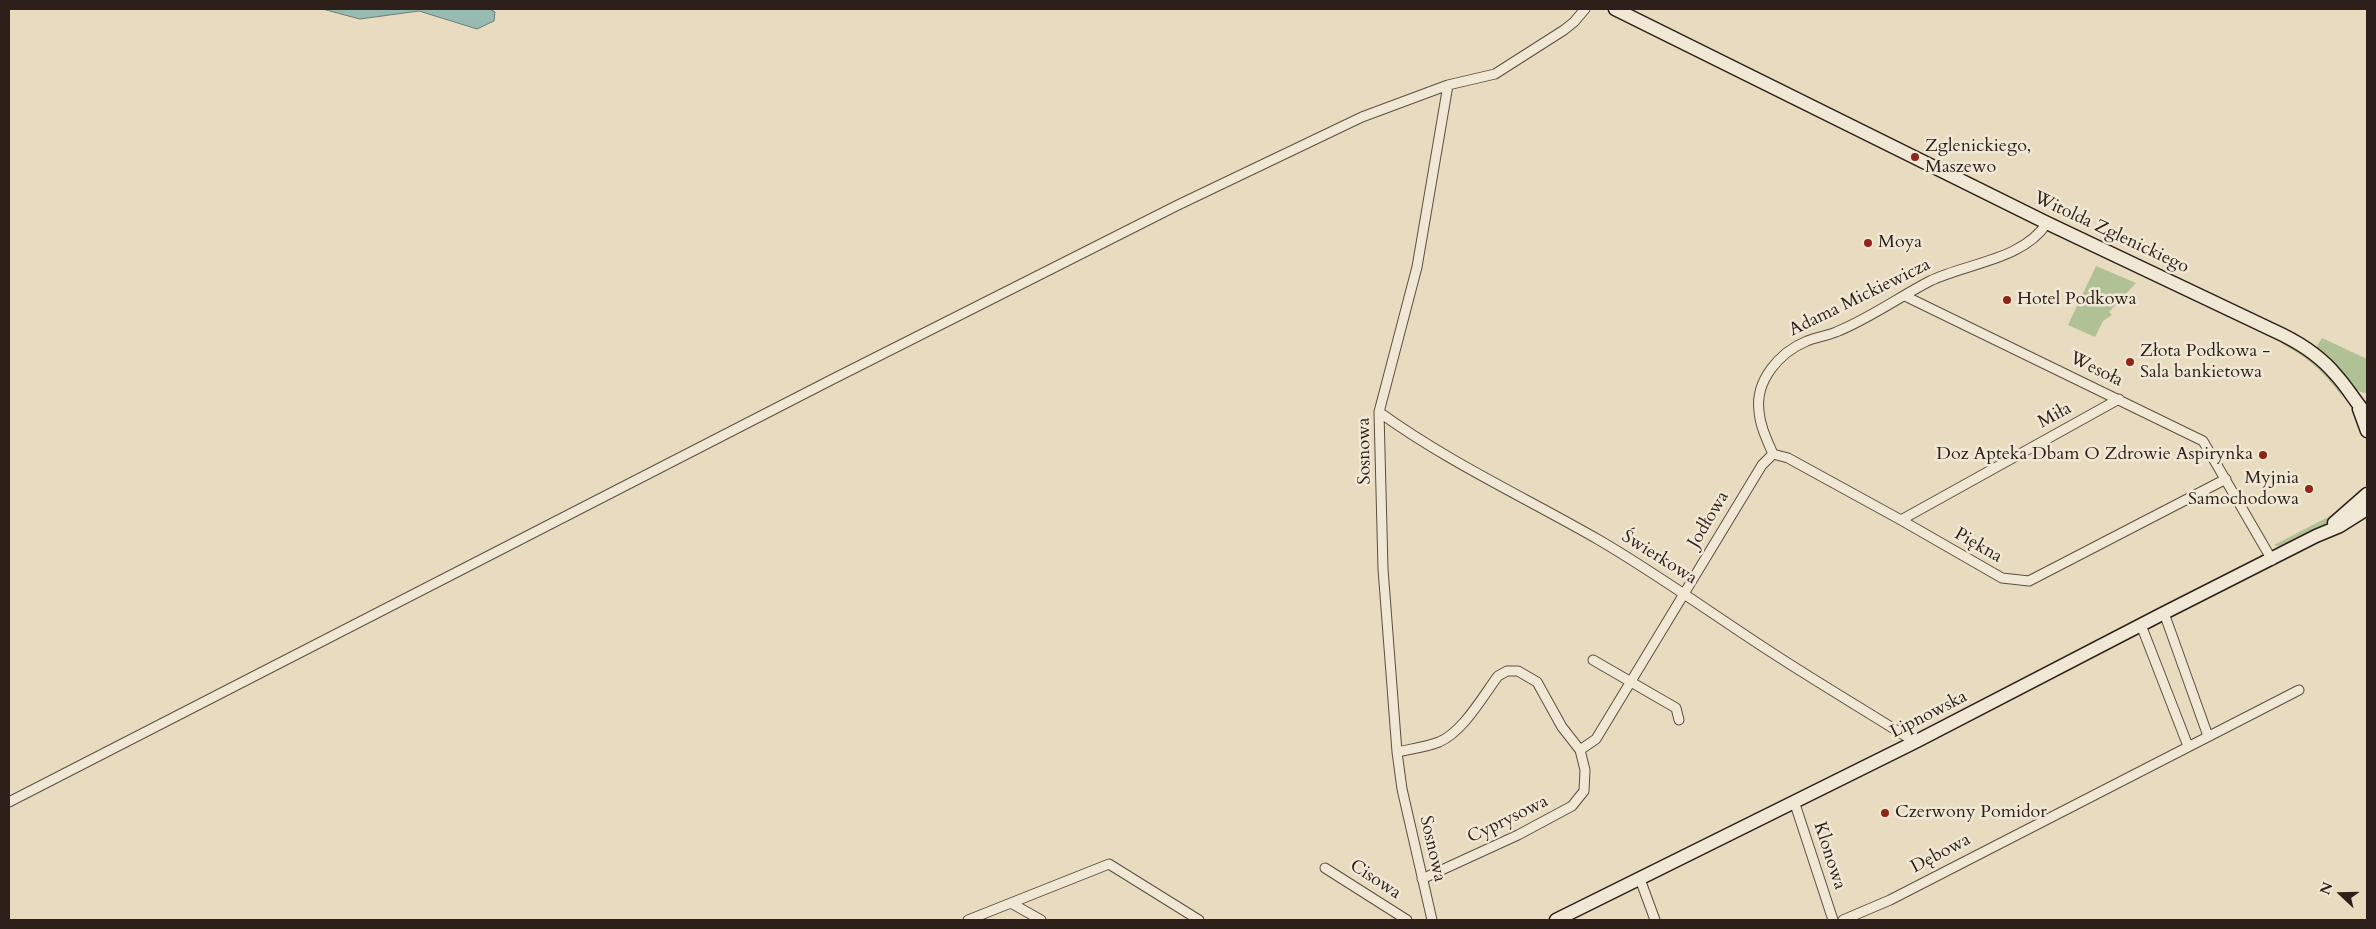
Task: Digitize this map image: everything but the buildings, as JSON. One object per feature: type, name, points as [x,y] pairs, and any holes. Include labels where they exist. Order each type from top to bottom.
[{"type":"main road","name":"Witolda Zglenickiego","points":[[1616,9],[2047,223],[2298,343],[2336,374],[2363,411],[2367,431]]},
{"type":"main road","name":"Lipnowska","points":[[2316,536],[2367,494]]},
{"type":"main road","name":"Lipnowska","points":[[1556,920],[1915,742],[2164,613],[2272,560],[2316,536],[2340,526],[2367,509]]},
{"type":"street","points":[[9,802],[124,741],[754,419],[1178,205],[1362,117],[1448,85],[1495,74],[1564,30],[1585,9]]},
{"type":"street","name":"Sosnowa","points":[[1432,920],[1402,788],[1397,752],[1384,569],[1380,412],[1418,267],[1448,85]]},
{"type":"street","name":"Adama Mickiewicza","points":[[1773,454],[1762,427],[1758,410],[1760,388],[1771,369],[1786,353],[1806,341],[1837,332],[1931,281],[2010,251],[2033,240],[2047,223]]},
{"type":"street","name":"Wesoła","points":[[1905,296],[2202,441],[2272,560]]},
{"type":"street","name":"Miła","points":[[1902,520],[2118,399]]},
{"type":"street","name":"Świerkowa","points":[[1380,412],[1405,431],[1541,510],[1598,540],[1684,592],[1774,654],[1915,742]]},
{"type":"street","name":"Piękna","points":[[1773,454],[1788,458],[1902,520],[2002,578],[2029,581],[2226,479]]},
{"type":"street","name":"Jodłowa","points":[[1580,750],[1596,738],[1762,465],[1773,454]]},
{"type":"street","points":[[2164,613],[2208,736]]},
{"type":"street","points":[[2141,625],[2188,746]]},
{"type":"street","points":[[1592,660],[1676,708],[1679,720]]},
{"type":"street","points":[[1397,752],[1427,745],[1448,737],[1458,728],[1498,676],[1507,671],[1518,671],[1537,682],[1562,727],[1580,750]]},
{"type":"street","name":"Dębowa","points":[[1843,920],[1890,900],[2299,690]]},
{"type":"street","name":"Cyprysowa","points":[[1422,879],[1518,835],[1572,806],[1584,791],[1585,770],[1580,750]]},
{"type":"street","name":"Klonowa","points":[[1794,801],[1833,920]]},
{"type":"street","points":[[968,920],[1109,864],[1199,920]]},
{"type":"street","name":"Cisowa","points":[[1325,868],[1407,920]]},
{"type":"street","points":[[1640,879],[1655,920]]},
{"type":"street","points":[[1011,903],[1041,920]]},
{"type":"green space","points":[[2096,266],[2136,283],[2109,312],[2112,315],[2103,321],[2095,337],[2068,325]]},
{"type":"green space","points":[[2275,336],[2305,355],[2323,370],[2343,398],[2318,369]]},
{"type":"green space","points":[[2322,338],[2367,359],[2367,393],[2361,392],[2348,383],[2319,351],[2317,346]]},
{"type":"green space","points":[[2355,497],[2333,520],[2280,547],[2274,545],[2332,515]]},
{"type":"water","points":[[323,9],[490,9],[495,12],[494,21],[477,29],[419,11],[360,19]]},
{"type":"place","name":"Zglenickiego, Maszewo","points":[[1915,157]]},
{"type":"place","name":"Moya","points":[[1868,243]]},
{"type":"place","name":"Hotel Podkowa","points":[[2007,300]]},
{"type":"place","name":"Złota Podkowa - Sala bankietowa","points":[[2130,362]]},
{"type":"place","name":"Doz Apteka Dbam O Zdrowie Aspirynka","points":[[2263,455]]},
{"type":"place","name":"Myjnia Samochodowa","points":[[2309,489]]},
{"type":"place","name":"Czerwony Pomidor","points":[[1885,813]]}]
